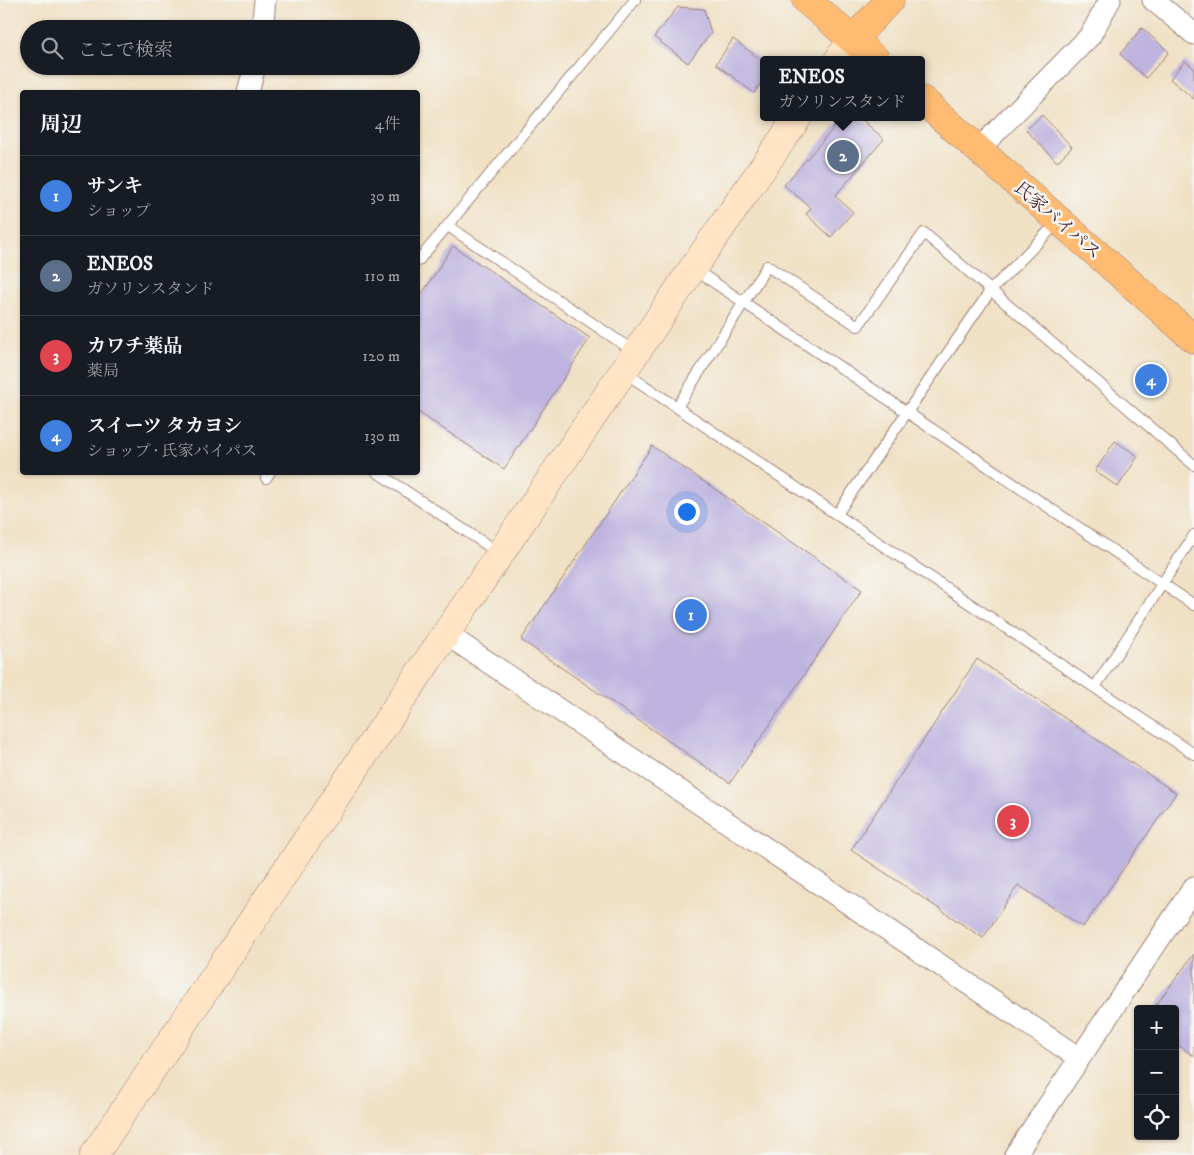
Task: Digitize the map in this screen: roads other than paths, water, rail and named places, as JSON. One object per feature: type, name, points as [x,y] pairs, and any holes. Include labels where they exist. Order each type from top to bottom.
[{"type":"main road","points":[[806,0],[845,49],[865,56]]},
{"type":"main road","points":[[845,49],[890,0]]},
{"type":"main road","name":"氏家バイパス","points":[[925,103],[1194,339]]},
{"type":"street","points":[[263,20],[265,0]]},
{"type":"street","points":[[978,150],[1090,36],[1110,0]]},
{"type":"street","points":[[1153,0],[1194,34]]},
{"type":"street","points":[[249,90],[253,75]]},
{"type":"street","points":[[94,1155],[693,268],[795,121]]},
{"type":"street","points":[[446,634],[1079,1058]]},
{"type":"street","points":[[1015,1155],[1194,887]]},
{"type":"lane","points":[[420,260],[635,0]]},
{"type":"lane","points":[[837,514],[992,290],[1059,221]]},
{"type":"lane","points":[[448,226],[630,362],[677,407],[1194,753]]},
{"type":"lane","points":[[677,407],[767,266],[858,326],[924,233],[1194,465]]},
{"type":"lane","points":[[693,268],[1194,605]]},
{"type":"lane","points":[[382,475],[500,554]]},
{"type":"lane","points":[[1095,687],[1194,534]]},
{"type":"place","name":"ENEOS","points":[[843,156]]},
{"type":"place","name":"スイーツ タカヨシ","points":[[1151,380]]},
{"type":"place","name":"サンキ","points":[[691,615]]},
{"type":"place","name":"カワチ薬品","points":[[1013,821]]}]
